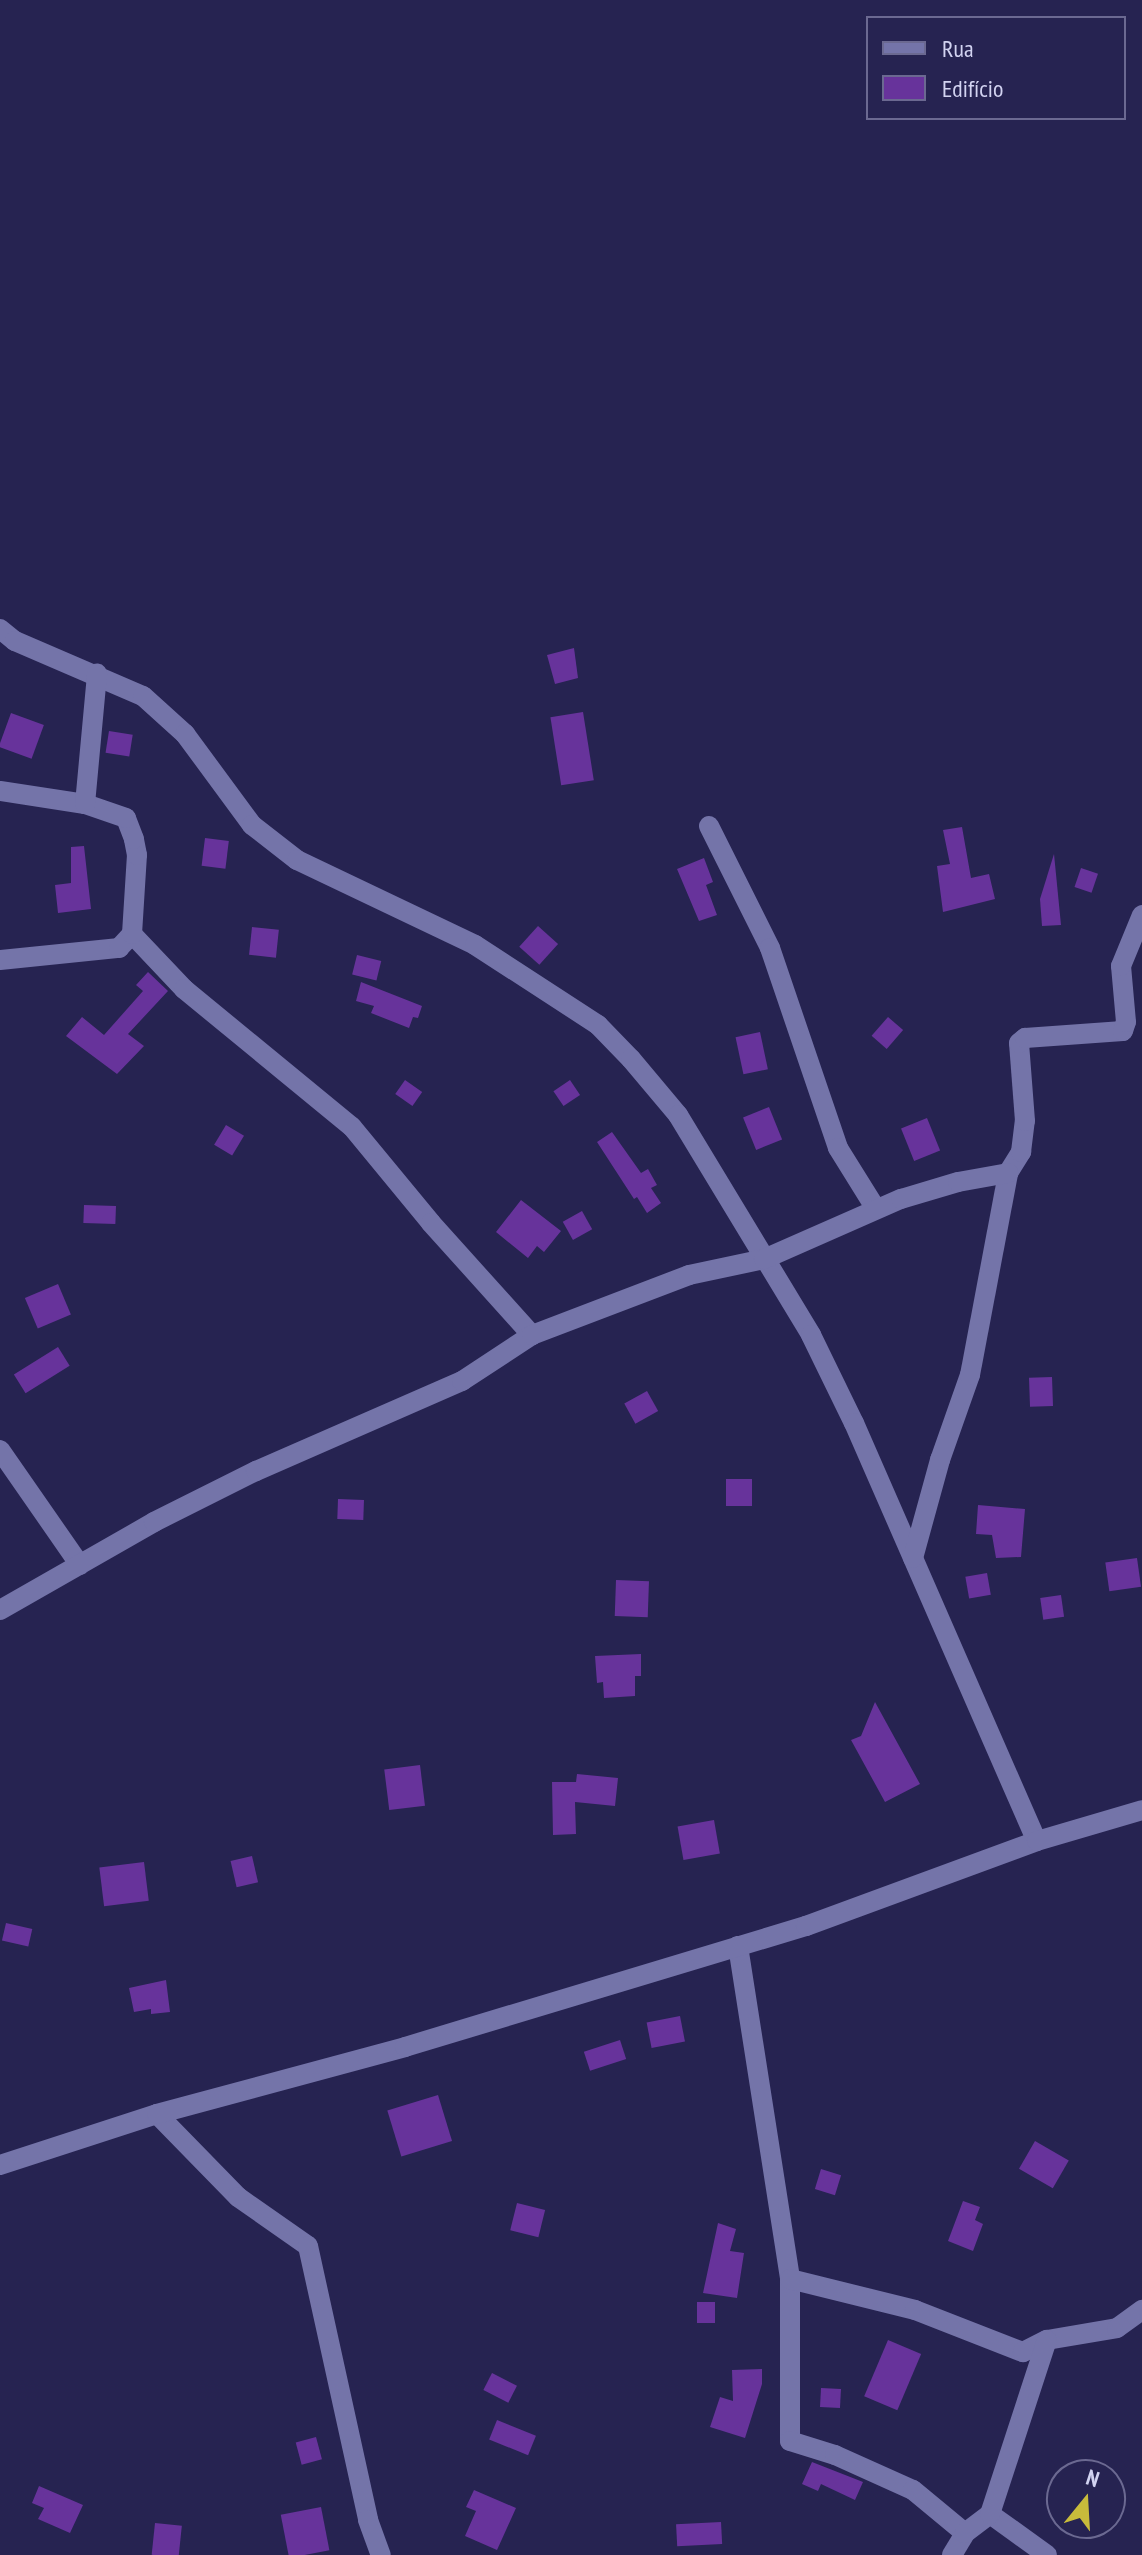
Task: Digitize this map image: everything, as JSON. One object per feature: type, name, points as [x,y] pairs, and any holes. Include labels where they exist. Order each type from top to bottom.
[{"type":"street","points":[[0,629],[15,641],[143,696],[185,734],[252,825],[297,860],[475,945],[598,1025],[678,1115],[811,1335],[1037,1841]]},
{"type":"street","points":[[85,804],[97,674]]},
{"type":"street","points":[[0,791],[85,804],[126,818],[134,839],[132,934],[119,948],[0,960]]},
{"type":"street","points":[[709,826],[770,948],[838,1148],[876,1209]]},
{"type":"street","points":[[913,1558],[940,1460],[970,1375],[1008,1173],[1021,1152],[1025,1121],[1019,1043],[1025,1038],[1123,1031],[1126,1022],[1121,966],[1142,915]]},
{"type":"street","points":[[132,934],[184,989],[352,1127],[431,1223],[532,1335]]},
{"type":"street","points":[[0,1610],[154,1522],[268,1464],[462,1381],[532,1335],[689,1275],[764,1259],[876,1209],[958,1182],[1008,1173]]},
{"type":"street","points":[[0,1450],[80,1565]]},
{"type":"street","points":[[0,2165],[157,2114],[405,2047],[806,1926],[1037,1841],[1142,1810]]},
{"type":"street","points":[[738,1946],[790,2279],[790,2441],[835,2455],[913,2490],[965,2533]]},
{"type":"street","points":[[157,2114],[238,2197],[308,2246],[368,2520],[381,2555]]},
{"type":"street","points":[[790,2279],[915,2310],[1023,2352],[1047,2340],[1117,2328],[1142,2310]]},
{"type":"street","points":[[952,2555],[965,2533],[990,2514],[1047,2340]]},
{"type":"street","points":[[990,2514],[1047,2555]]},
{"type":"building","points":[[574,648],[578,678],[555,684],[547,655]]},
{"type":"building","points":[[583,712],[594,780],[561,785],[550,717]]},
{"type":"building","points":[[11,713],[44,725],[32,759],[0,747]]},
{"type":"building","points":[[109,731],[133,735],[129,756],[106,753]]},
{"type":"building","points":[[962,827],[971,878],[989,874],[995,899],[943,912],[937,866],[950,864],[943,830]]},
{"type":"building","points":[[205,838],[229,841],[225,869],[202,866]]},
{"type":"building","points":[[84,846],[91,909],[58,913],[55,885],[71,883],[71,847]]},
{"type":"building","points":[[1054,854],[1061,925],[1042,926],[1040,899]]},
{"type":"building","points":[[704,858],[713,882],[706,885],[717,915],[699,921],[677,869]]},
{"type":"building","points":[[1081,868],[1098,874],[1092,893],[1074,887]]},
{"type":"building","points":[[538,926],[558,944],[539,965],[519,947]]},
{"type":"building","points":[[252,927],[279,930],[276,958],[249,955]]},
{"type":"building","points":[[357,955],[381,961],[376,980],[352,974]]},
{"type":"building","points":[[148,972],[168,991],[128,1034],[144,1046],[117,1074],[66,1036],[82,1017],[104,1035],[143,991],[136,985]]},
{"type":"building","points":[[361,982],[422,1006],[418,1018],[413,1017],[409,1028],[371,1013],[374,1006],[356,1001]]},
{"type":"building","points":[[888,1017],[903,1030],[887,1049],[872,1036]]},
{"type":"building","points":[[760,1032],[768,1069],[743,1074],[736,1037]]},
{"type":"building","points":[[405,1080],[422,1092],[412,1106],[395,1094]]},
{"type":"building","points":[[570,1080],[580,1095],[563,1106],[553,1091]]},
{"type":"building","points":[[769,1107],[782,1139],[756,1150],[743,1117]]},
{"type":"building","points":[[927,1118],[940,1150],[914,1161],[901,1128]]},
{"type":"building","points":[[226,1125],[244,1136],[232,1156],[214,1145]]},
{"type":"building","points":[[612,1132],[641,1173],[648,1169],[657,1185],[651,1188],[661,1203],[647,1213],[637,1197],[634,1199],[597,1142]]},
{"type":"building","points":[[521,1200],[561,1231],[544,1252],[537,1246],[528,1258],[496,1232]]},
{"type":"building","points":[[84,1205],[116,1206],[115,1224],[83,1223]]},
{"type":"building","points":[[582,1211],[592,1229],[573,1240],[563,1222]]},
{"type":"building","points":[[58,1284],[71,1314],[38,1328],[25,1298]]},
{"type":"building","points":[[58,1347],[70,1366],[26,1393],[14,1375]]},
{"type":"building","points":[[1052,1377],[1053,1406],[1030,1407],[1029,1378]]},
{"type":"building","points":[[647,1391],[658,1411],[635,1424],[624,1404]]},
{"type":"building","points":[[726,1479],[752,1479],[752,1506],[726,1506]]},
{"type":"building","points":[[338,1499],[364,1500],[363,1520],[337,1519]]},
{"type":"building","points":[[978,1505],[1025,1509],[1021,1557],[996,1558],[992,1535],[976,1534]]},
{"type":"building","points":[[1137,1558],[1141,1587],[1109,1591],[1105,1562]]},
{"type":"building","points":[[987,1573],[991,1595],[969,1598],[965,1577]]},
{"type":"building","points":[[616,1580],[649,1581],[648,1617],[615,1616]]},
{"type":"building","points":[[1061,1595],[1064,1617],[1043,1620],[1040,1598]]},
{"type":"building","points":[[641,1654],[641,1676],[635,1676],[635,1696],[604,1698],[603,1682],[597,1683],[595,1656]]},
{"type":"building","points":[[875,1702],[920,1784],[885,1802],[851,1740],[861,1736]]},
{"type":"building","points":[[420,1765],[425,1806],[389,1810],[384,1769]]},
{"type":"building","points":[[577,1774],[618,1778],[615,1806],[575,1802],[576,1834],[553,1835],[552,1782],[576,1782]]},
{"type":"building","points":[[714,1820],[720,1853],[683,1860],[678,1826]]},
{"type":"building","points":[[252,1856],[258,1882],[237,1887],[231,1861]]},
{"type":"building","points":[[144,1862],[149,1901],[104,1906],[99,1867]]},
{"type":"building","points":[[6,1923],[32,1929],[28,1947],[2,1941]]},
{"type":"building","points":[[166,1980],[170,2012],[151,2014],[151,2009],[134,2012],[129,1988]]},
{"type":"building","points":[[680,2016],[685,2042],[652,2048],[647,2022]]},
{"type":"building","points":[[620,2040],[626,2059],[590,2071],[584,2052]]},
{"type":"building","points":[[438,2095],[452,2141],[401,2156],[387,2110]]},
{"type":"building","points":[[1035,2141],[1069,2160],[1053,2188],[1019,2169]]},
{"type":"building","points":[[821,2169],[841,2175],[835,2195],[815,2189]]},
{"type":"building","points":[[963,2201],[980,2207],[975,2220],[983,2224],[973,2251],[948,2241]]},
{"type":"building","points":[[517,2203],[545,2210],[538,2237],[510,2230]]},
{"type":"building","points":[[718,2223],[736,2229],[730,2251],[744,2253],[737,2298],[703,2293]]},
{"type":"building","points":[[697,2302],[715,2302],[715,2323],[697,2323]]},
{"type":"building","points":[[888,2340],[921,2354],[897,2410],[864,2396]]},
{"type":"building","points":[[762,2369],[762,2384],[745,2438],[710,2427],[720,2397],[733,2401],[732,2370]]},
{"type":"building","points":[[492,2373],[517,2386],[508,2403],[483,2390]]},
{"type":"building","points":[[821,2388],[841,2389],[840,2408],[820,2407]]},
{"type":"building","points":[[497,2420],[536,2436],[528,2455],[489,2439]]},
{"type":"building","points":[[316,2437],[322,2459],[302,2465],[296,2442]]},
{"type":"building","points":[[812,2462],[863,2482],[855,2500],[821,2484],[818,2491],[802,2484]]},
{"type":"building","points":[[39,2486],[83,2505],[70,2533],[38,2519],[44,2508],[32,2503]]},
{"type":"building","points":[[474,2490],[516,2508],[497,2550],[465,2536],[476,2511],[466,2507]]},
{"type":"building","points":[[321,2507],[329,2550],[289,2555],[281,2515]]},
{"type":"building","points":[[721,2522],[722,2544],[677,2546],[676,2524]]},
{"type":"building","points":[[155,2523],[182,2526],[179,2555],[152,2555]]}]
